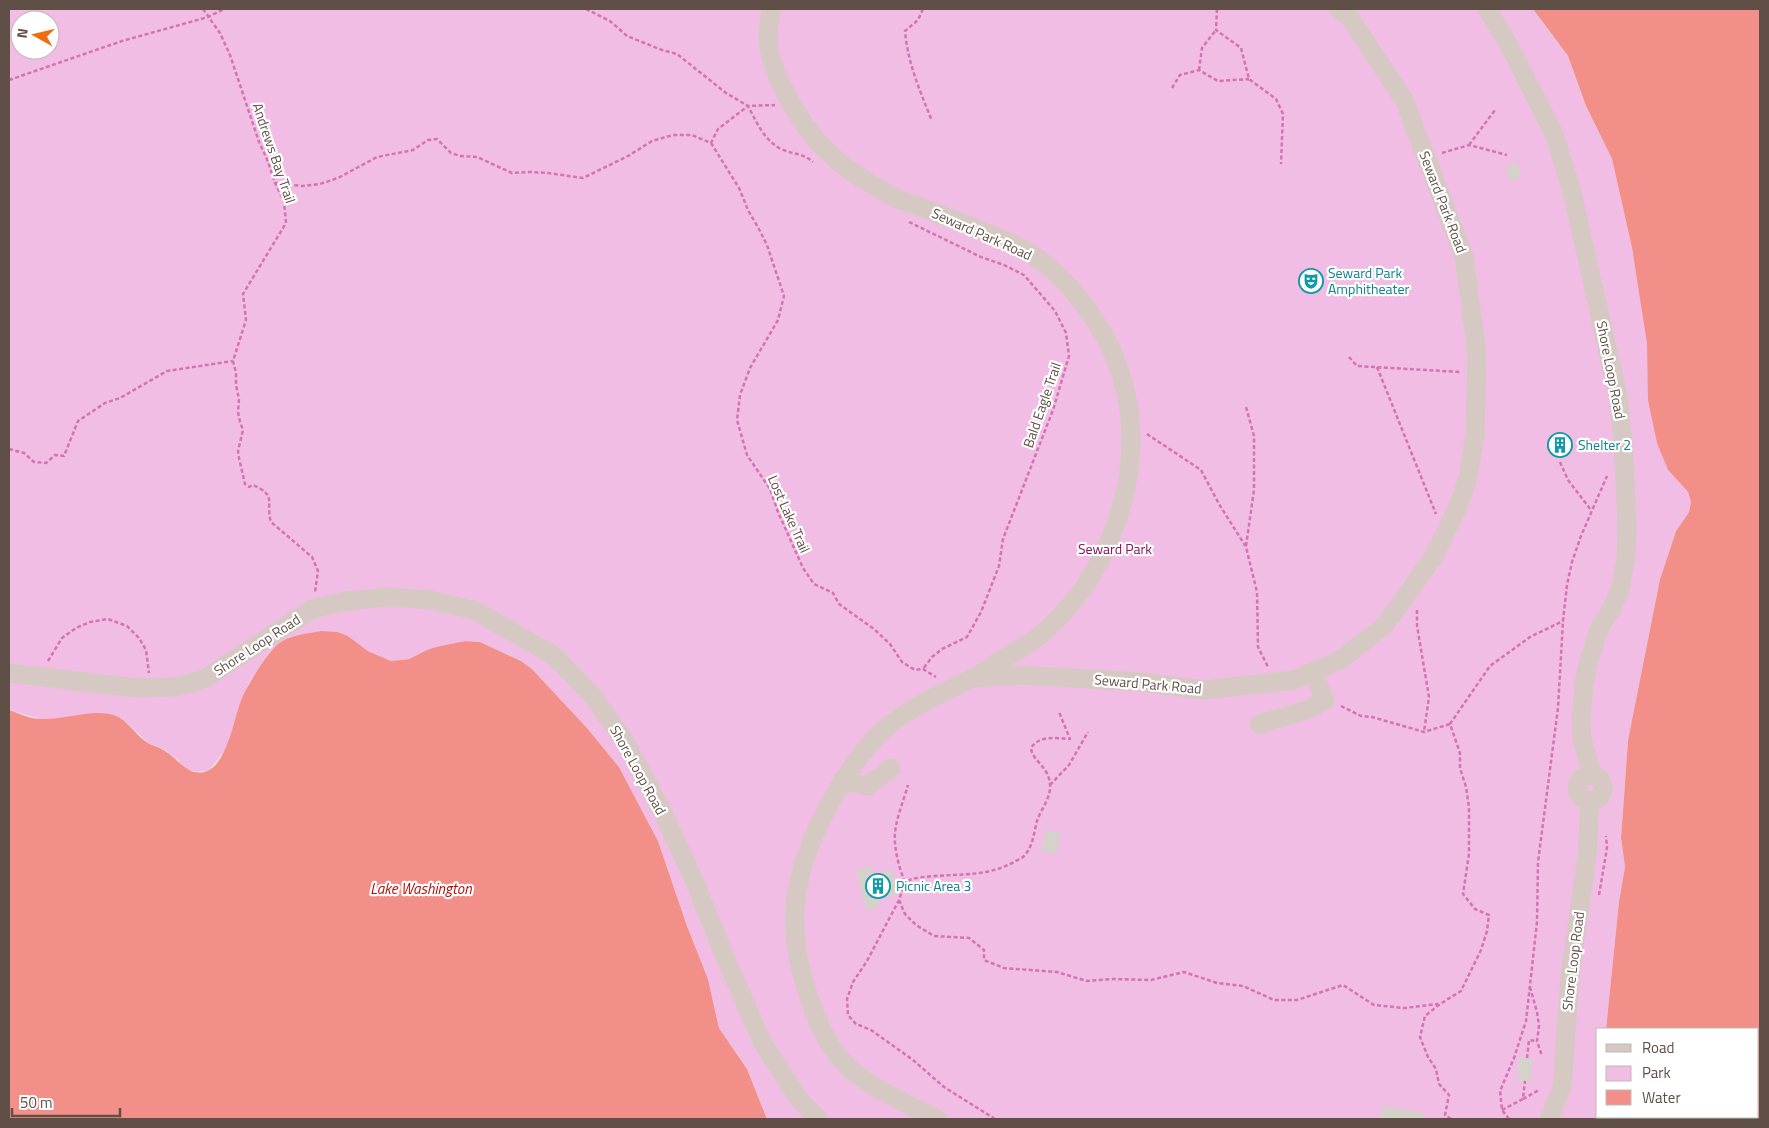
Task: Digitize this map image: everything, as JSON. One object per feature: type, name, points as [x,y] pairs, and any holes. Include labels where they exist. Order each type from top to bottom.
[{"type":"street","name":"Seward Park Road","points":[[771,9],[768,39],[774,67],[792,104],[805,125],[830,155],[868,182],[897,198],[973,227],[1021,248],[1064,278],[1093,316],[1119,366],[1127,397],[1131,455],[1120,513],[1101,560],[1068,608],[1037,638],[972,679],[943,691],[896,719],[875,738],[842,780],[813,835],[796,892],[795,941],[800,969],[825,1038],[843,1062],[869,1082],[937,1119]]},
{"type":"street","name":"Seward Park Road","points":[[972,679],[1020,675],[1141,682],[1204,690],[1293,680],[1340,660],[1385,624],[1434,556],[1456,510],[1468,478],[1475,434],[1477,354],[1464,257],[1404,100],[1350,18],[1338,9]]},
{"type":"street","name":"Shore Loop Road","points":[[1488,9],[1509,45],[1554,134],[1571,188],[1618,396],[1624,450],[1627,526],[1626,558],[1620,590],[1611,610],[1599,629],[1586,674],[1581,719],[1582,739],[1592,775],[1580,779],[1577,787],[1579,795],[1590,801],[1587,856],[1570,976],[1562,1087],[1549,1119]]},
{"type":"street","name":"Shore Loop Road","points":[[9,673],[137,688],[175,687],[204,679],[312,609],[346,601],[389,598],[430,600],[474,610],[554,656],[591,694],[624,740],[660,807],[691,873],[762,1044],[799,1098],[818,1119]]},
{"type":"street","points":[[1259,724],[1304,711],[1325,701],[1313,671]]},
{"type":"street","points":[[842,780],[868,786],[891,768]]},
{"type":"path","name":"Andrews Bay Trail","points":[[203,9],[220,33],[230,55],[259,142],[284,201],[286,224],[244,294],[246,320],[233,361],[239,399],[238,412],[244,430],[238,451],[245,484],[248,487],[253,485],[268,494],[271,522],[312,557],[318,570],[312,609]]},
{"type":"path","points":[[9,80],[122,41],[208,17],[224,9]]},
{"type":"path","points":[[586,9],[610,21],[627,36],[677,54],[726,93],[748,106],[764,136],[781,149],[805,155],[818,167]]},
{"type":"path","points":[[923,9],[918,20],[905,31],[907,52],[913,74],[932,122]]},
{"type":"path","points":[[1199,70],[1202,48],[1216,30],[1217,9]]},
{"type":"path","points":[[1216,30],[1241,48],[1248,79]]},
{"type":"path","points":[[1172,88],[1180,75],[1199,70],[1218,81],[1248,79],[1276,99],[1283,114],[1281,164]]},
{"type":"path","points":[[275,183],[302,186],[320,184],[338,178],[377,157],[413,150],[428,140],[437,139],[452,153],[460,156],[477,157],[512,173],[548,173],[583,178],[628,156],[652,141],[673,135],[692,135],[712,143],[718,128],[748,106],[792,104]]},
{"type":"path","points":[[1469,145],[1495,110]]},
{"type":"path","name":"Lost Lake Trail","points":[[712,143],[739,188],[753,221],[767,245],[784,296],[778,320],[750,368],[740,395],[737,420],[747,455],[770,490],[803,568],[814,584],[833,593],[839,604],[874,628],[890,644],[902,662],[915,670],[923,669],[936,677]]},
{"type":"path","points":[[1426,157],[1469,145],[1507,155]]},
{"type":"path","name":"Bald Eagle Trail","points":[[906,220],[980,257],[1004,265],[1024,275],[1055,311],[1066,333],[1069,356],[1053,410],[1003,540],[999,566],[981,612],[967,637],[942,649],[932,657],[923,669]]},
{"type":"path","points":[[1349,357],[1357,366],[1477,373]]},
{"type":"path","points":[[9,449],[24,453],[34,462],[46,463],[56,455],[64,456],[78,421],[105,403],[120,398],[167,371],[233,361]]},
{"type":"path","points":[[1377,367],[1445,534]]},
{"type":"path","points":[[1246,407],[1254,436],[1254,490],[1246,547]]},
{"type":"path","points":[[1131,435],[1148,434],[1201,470],[1219,504],[1246,547],[1257,592],[1258,647],[1273,677],[1273,682]]},
{"type":"path","points":[[1560,462],[1568,480],[1591,510]]},
{"type":"path","points":[[1508,1119],[1502,1110],[1500,1090],[1526,1021],[1537,922],[1538,862],[1558,708],[1563,621],[1572,562],[1591,510],[1609,471]]},
{"type":"path","points":[[1416,608],[1417,626],[1429,697],[1424,732]]},
{"type":"path","points":[[47,678],[48,662],[62,638],[76,628],[90,622],[108,619],[127,626],[139,638],[146,650],[149,688]]},
{"type":"path","points":[[1325,701],[1332,702],[1361,716],[1372,717],[1424,732],[1450,724],[1490,666],[1530,636],[1563,621]]},
{"type":"path","points":[[905,882],[910,879],[925,877],[985,873],[1004,867],[1024,856],[1033,840],[1038,818],[1049,794],[1050,785],[1043,765],[1034,757],[1031,748],[1034,744],[1045,739],[1070,739],[1059,712]]},
{"type":"path","points":[[1450,724],[1460,752],[1460,768],[1466,787],[1469,807],[1469,854],[1463,894],[1475,909],[1489,915],[1487,931],[1481,950],[1461,991],[1440,1004],[1426,1016],[1420,1037],[1428,1057],[1436,1069],[1439,1084],[1450,1095],[1444,1115],[1451,1119]]},
{"type":"path","points":[[1050,785],[1069,765],[1088,732]]},
{"type":"path","points":[[908,785],[894,842],[905,882],[899,900],[867,961],[853,982],[847,999],[848,1014],[856,1024],[872,1030],[944,1086],[995,1119]]},
{"type":"path","points":[[899,900],[905,914],[916,925],[934,936],[969,938],[984,950],[984,960],[1004,968],[1057,972],[1087,981],[1111,979],[1150,980],[1184,972],[1217,983],[1243,986],[1274,1000],[1297,1000],[1343,985],[1374,1005],[1404,1008],[1440,1004]]},
{"type":"path","points":[[1530,986],[1537,1012],[1539,1026],[1537,1041],[1542,1056]]},
{"type":"path","points":[[1527,1058],[1529,1040],[1537,1041]]},
{"type":"path","points":[[1522,1099],[1525,1081]]},
{"type":"path","points":[[1502,1110],[1539,1090]]},
{"type":"green space","name":"Seward Park","points":[[9,9],[1533,9],[1568,56],[1586,106],[1612,159],[1632,248],[1668,470],[1688,492],[1691,502],[1689,512],[1676,531],[1660,579],[1628,740],[1621,838],[1625,867],[1619,901],[1606,1028],[1596,1028],[1597,1119],[767,1119],[747,1069],[719,1028],[708,979],[687,926],[658,841],[619,767],[587,728],[532,669],[521,661],[480,642],[465,641],[427,650],[409,659],[391,661],[368,651],[348,636],[321,631],[292,637],[278,644],[269,653],[250,681],[242,699],[227,747],[214,765],[207,771],[197,772],[185,769],[178,760],[165,750],[148,743],[125,721],[39,719],[9,710]]},
{"type":"water","points":[[1533,9],[1760,9],[1760,1119],[1597,1119],[1759,1118],[1759,1028],[1606,1028],[1619,901],[1625,867],[1621,838],[1628,740],[1660,579],[1676,531],[1689,512],[1691,502],[1688,492],[1668,470],[1657,443],[1648,400],[1647,343],[1632,248],[1612,159],[1586,106],[1568,56]]},
{"type":"water","name":"Lake Washington","points":[[321,631],[337,632],[348,636],[368,651],[391,661],[409,659],[436,647],[465,641],[480,642],[521,661],[532,669],[587,728],[619,767],[658,841],[687,926],[708,979],[719,1028],[747,1069],[767,1119],[9,1119],[9,710],[37,719],[92,713],[109,714],[126,722],[148,743],[170,754],[189,770],[194,772],[207,771],[214,766],[225,749],[242,698],[253,677],[269,654],[282,641],[298,635]]},
{"type":"building","points":[[1516,162],[1522,177],[1511,182],[1505,167]]},
{"type":"building","name":"Shelter 2","points":[[1565,434],[1568,453],[1555,455],[1552,436]]},
{"type":"building","points":[[1046,830],[1061,833],[1056,854],[1041,851]]},
{"type":"building","name":"Picnic Area 3","points":[[871,866],[873,875],[892,870],[898,894],[878,899],[880,907],[866,910],[856,870]]},
{"type":"building","points":[[1518,1058],[1532,1058],[1531,1082],[1518,1081]]},
{"type":"building","points":[[1382,1106],[1425,1113],[1424,1119],[1380,1119]]},
{"type":"place","name":"Seward Park Amphitheater","points":[[1311,281]]},
{"type":"place","name":"Shelter 2","points":[[1560,445]]},
{"type":"place","name":"Picnic Area 3","points":[[878,886]]}]
